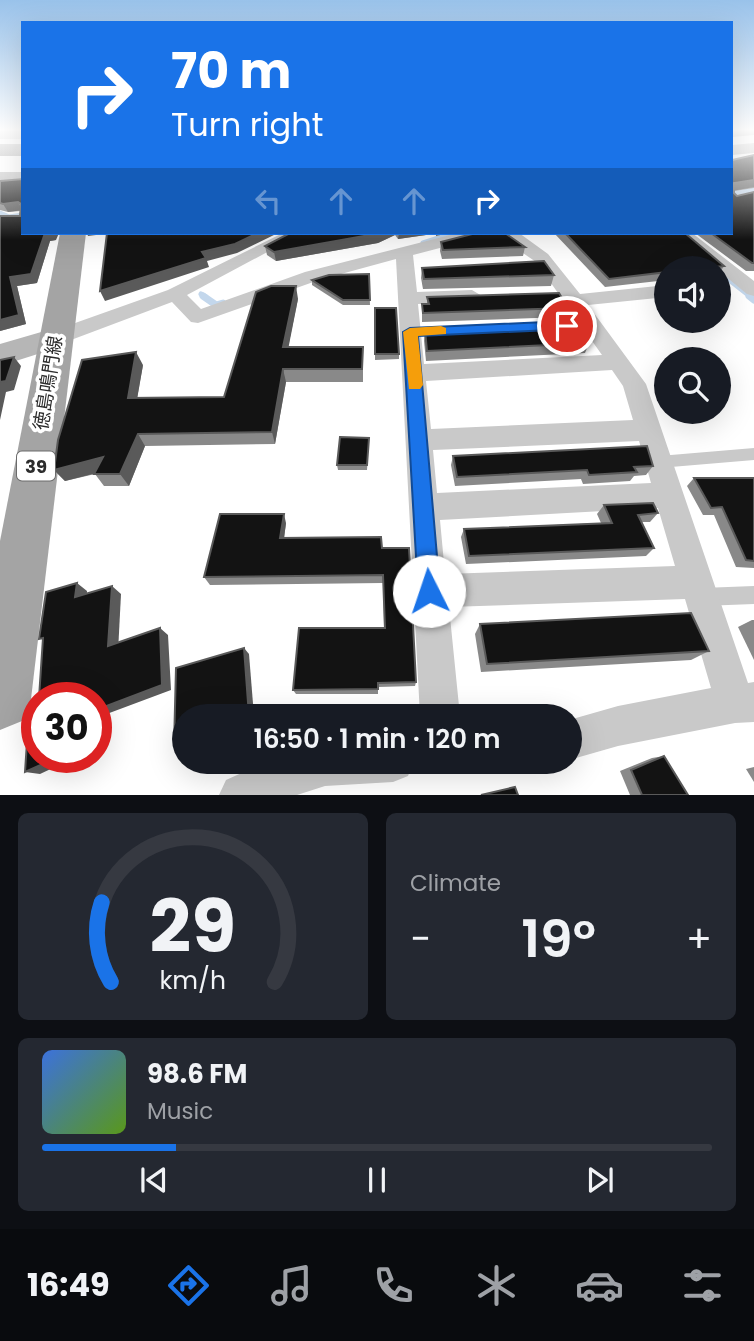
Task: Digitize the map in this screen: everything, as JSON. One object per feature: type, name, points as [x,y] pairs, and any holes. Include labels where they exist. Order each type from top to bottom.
[{"type":"main road","name":"徳島鳴門線","points":[[0,699],[73,235]]},
{"type":"street","points":[[0,178],[21,178]]},
{"type":"street","points":[[0,355],[175,294],[291,235]]},
{"type":"street","points":[[175,294],[198,317],[312,276],[409,264],[472,235]]},
{"type":"street","points":[[509,235],[534,263],[573,296],[580,325],[620,362],[634,384],[700,590],[745,702],[618,726],[582,736]]},
{"type":"street","points":[[684,235],[736,286]]},
{"type":"street","points":[[409,264],[408,298],[423,332],[414,373],[439,704]]},
{"type":"street","points":[[543,294],[573,296],[654,292]]},
{"type":"street","points":[[408,298],[489,295]]},
{"type":"street","points":[[414,373],[620,362]]},
{"type":"street","points":[[418,440],[649,430]]},
{"type":"street","points":[[423,507],[669,495]]},
{"type":"street","points":[[429,591],[700,590]]},
{"type":"street","points":[[241,795],[296,774]]},
{"type":"lane","points":[[659,462],[754,454]]},
{"type":"lane","points":[[700,590],[754,595]]},
{"type":"building","points":[[733,166],[754,166],[754,180],[734,183],[734,193],[737,196],[754,192],[752,263],[714,235],[733,235]]},
{"type":"building","points":[[21,179],[21,204],[0,203],[0,181]]},
{"type":"building","points":[[21,204],[21,235],[44,235],[31,274],[10,277],[19,315],[0,320],[0,216],[20,216]]},
{"type":"building","points":[[107,235],[254,235],[235,244],[202,252],[206,258],[100,291]]},
{"type":"building","points":[[286,235],[370,235],[274,252],[265,246]]},
{"type":"building","points":[[468,235],[508,235],[525,247],[443,250],[441,242]]},
{"type":"building","points":[[567,235],[687,235],[712,256],[654,256],[654,274],[609,279]]},
{"type":"building","points":[[544,261],[554,275],[424,279],[422,268]]},
{"type":"building","points":[[369,274],[370,300],[343,300],[312,280],[329,275]]},
{"type":"building","points":[[271,286],[296,286],[283,347],[363,347],[362,369],[283,369],[272,432],[138,434],[120,474],[94,474],[103,457],[54,470],[58,440],[82,360],[136,352],[128,398],[224,397],[256,292]]},
{"type":"building","points":[[559,293],[568,308],[423,313],[422,304],[429,304],[427,297]]},
{"type":"building","points":[[375,308],[396,308],[399,354],[375,354]]},
{"type":"building","points":[[579,325],[589,343],[427,351],[425,330]]},
{"type":"building","points":[[14,357],[6,381],[0,382],[0,360]]},
{"type":"building","points":[[340,437],[369,438],[367,465],[337,465]]},
{"type":"building","points":[[647,446],[653,466],[634,467],[637,472],[589,475],[587,470],[457,477],[453,456]]},
{"type":"building","points":[[694,478],[754,478],[754,561],[746,560],[722,507],[711,508]]},
{"type":"building","points":[[653,503],[658,513],[638,515],[654,548],[469,556],[464,529],[612,523],[604,505]]},
{"type":"building","points":[[220,514],[284,514],[280,538],[381,537],[382,548],[409,548],[416,682],[378,683],[378,689],[293,690],[299,628],[385,628],[383,575],[204,577]]},
{"type":"building","points":[[77,583],[75,597],[112,586],[108,646],[160,628],[162,685],[112,704],[112,682],[40,682],[43,638],[39,639],[46,592]]},
{"type":"building","points":[[691,613],[709,651],[487,664],[480,624]]},
{"type":"building","points":[[244,648],[248,704],[175,704],[176,668]]},
{"type":"building","points":[[664,756],[688,795],[642,795],[631,770]]},
{"type":"building","points":[[515,787],[518,795],[481,795]]},
{"type":"waterway","points":[[733,193],[754,190]]},
{"type":"waterway","points":[[0,213],[9,217],[21,215]]},
{"type":"waterway","points":[[423,243],[448,235]]},
{"type":"waterway","points":[[731,281],[751,297]]},
{"type":"waterway","points":[[201,294],[206,297]]},
{"type":"waterway","points":[[203,296],[216,305],[223,303]]},
{"type":"waterway","points":[[749,296],[754,300]]},
{"type":"slow traffic","points":[[415,385],[410,332],[441,331]]},
{"type":"route","points":[[429,591],[410,332],[567,326]]}]
